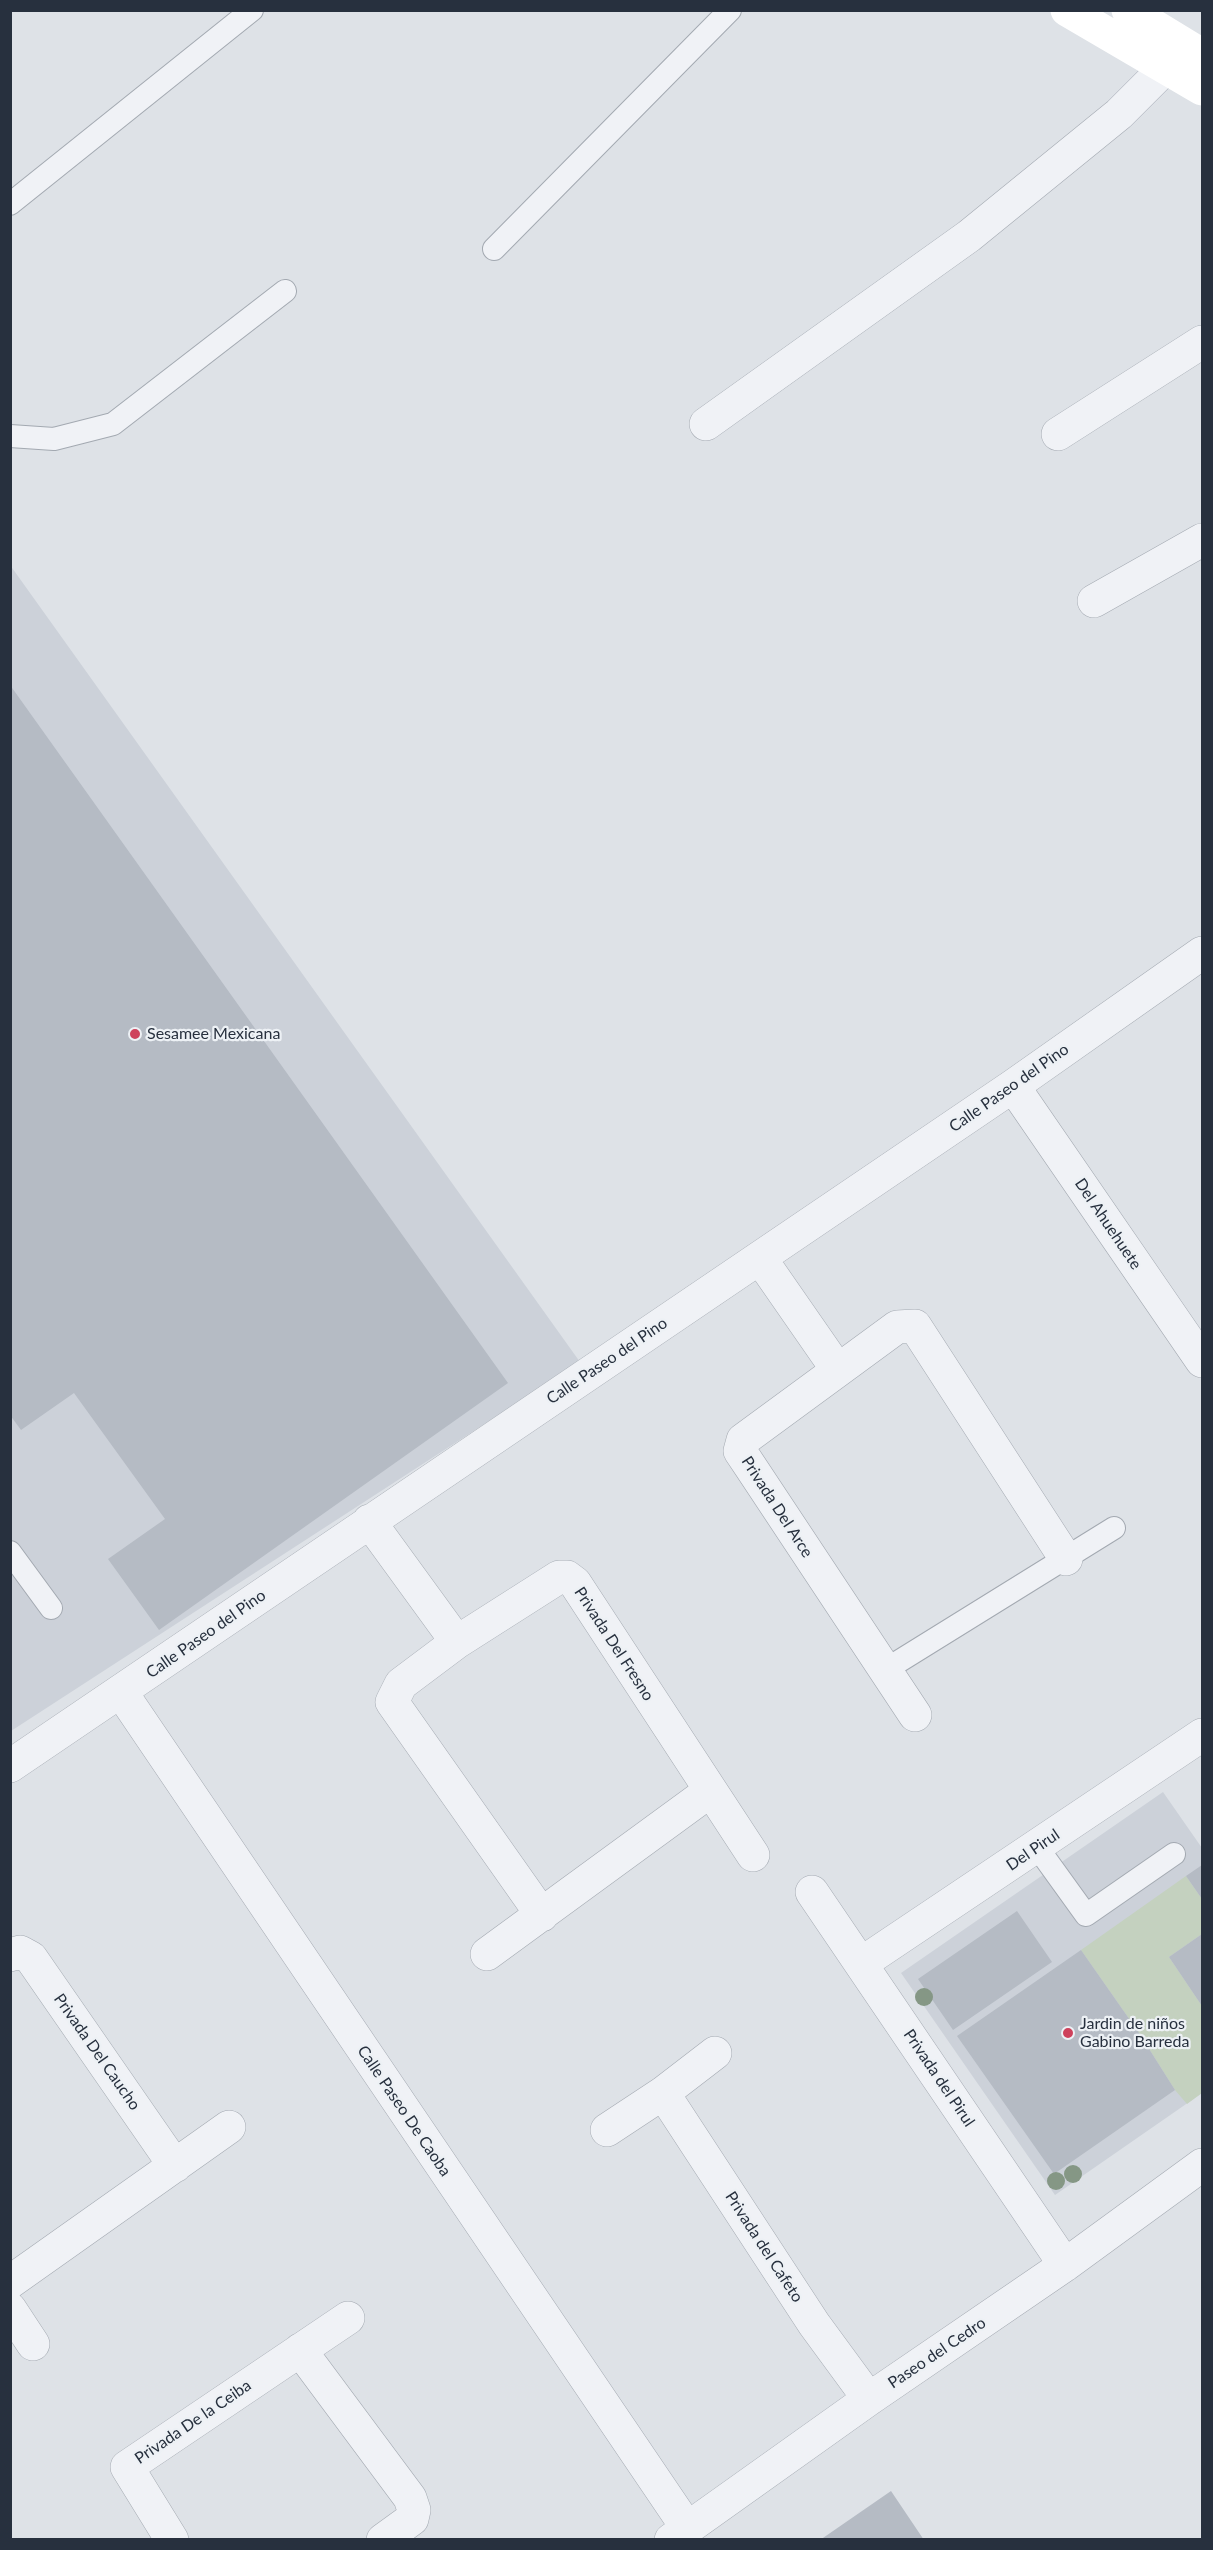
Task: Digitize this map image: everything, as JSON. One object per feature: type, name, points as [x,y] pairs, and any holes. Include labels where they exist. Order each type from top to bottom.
[{"type":"main road","points":[[1067,10],[1203,89]]},
{"type":"main road","points":[[1128,10],[1203,54]]},
{"type":"street","points":[[706,424],[969,236],[1119,114],[1166,67]]},
{"type":"street","points":[[1058,434],[1203,342]]},
{"type":"street","points":[[1094,601],[1203,540]]},
{"type":"street","name":"Calle Paseo del Pino","points":[[10,1766],[1013,1086],[1203,953]]},
{"type":"street","name":"Del Ahuehuete","points":[[1013,1086],[1203,1361]]},
{"type":"street","points":[[760,1258],[837,1369]]},
{"type":"street","name":"Privada Del Arce","points":[[915,1715],[740,1451],[743,1440],[897,1327],[915,1326],[1066,1559]]},
{"type":"street","points":[[369,1521],[457,1642]]},
{"type":"street","name":"Privada Del Fresno","points":[[542,1915],[392,1702],[401,1684],[457,1642],[552,1580],[567,1577],[575,1582],[753,1856]]},
{"type":"street","name":"Calle Paseo De Caoba","points":[[121,1692],[680,2534]]},
{"type":"street","name":"Del Pirul","points":[[862,1963],[1203,1735]]},
{"type":"street","points":[[486,1954],[710,1791]]},
{"type":"street","name":"Privada del Pirul","points":[[813,1892],[1065,2265]]},
{"type":"street","name":"Privada Del Caucho","points":[[10,1955],[20,1953],[31,1958],[175,2166]]},
{"type":"street","points":[[607,2130],[663,2093],[715,2053]]},
{"type":"street","name":"Privada del Cafeto","points":[[663,2093],[814,2324],[869,2399]]},
{"type":"street","points":[[10,2282],[229,2127]]},
{"type":"street","name":"Paseo del Cedro","points":[[680,2534],[869,2399],[1065,2265],[1203,2165]]},
{"type":"street","points":[[10,2309],[33,2344]]},
{"type":"street","name":"Privada De la Ceiba","points":[[172,2540],[127,2467],[348,2318]]},
{"type":"street","points":[[300,2350],[410,2498],[414,2510],[412,2519],[383,2540]]},
{"type":"lane","points":[[10,204],[252,10]]},
{"type":"lane","points":[[494,249],[730,10]]},
{"type":"lane","points":[[10,436],[54,439],[113,424],[285,291]]},
{"type":"lane","points":[[885,1670],[1114,1528]]},
{"type":"lane","points":[[10,1552],[51,1608]]},
{"type":"lane","points":[[1037,1847],[1086,1916],[1174,1854]]},
{"type":"shaded area","name":"Sesamee Mexicana","points":[[10,565],[580,1362],[11,1731],[10,1731]]},
{"type":"shaded area","name":"Jardin de niños Gabino Barreda","points":[[1163,1792],[1202,1848],[1202,2093],[1055,2195],[901,1973]]},
{"type":"green space","points":[[1186,1876],[1202,1899],[1202,1934],[1169,1957],[1202,2006],[1202,2093],[1187,2104],[1175,2090],[1139,2033],[1081,1950]]},
{"type":"building","name":"Sesamee Mexicana","points":[[10,685],[508,1383],[159,1630],[108,1559],[165,1519],[74,1393],[21,1430],[10,1415]]},
{"type":"building","points":[[1202,1865],[1202,1899],[1186,1876]]},
{"type":"building","points":[[1017,1911],[1052,1962],[953,2030],[918,1979]]},
{"type":"building","points":[[1202,1934],[1202,2006],[1169,1957]]},
{"type":"building","points":[[1081,1950],[1139,2033],[1175,2090],[1054,2174],[957,2036]]},
{"type":"building","points":[[891,2491],[924,2540],[820,2540]]},
{"type":"place","name":"Sesamee Mexicana","points":[[135,1034]]},
{"type":"place","name":"Jardin de niños Gabino Barreda","points":[[1068,2033]]}]
